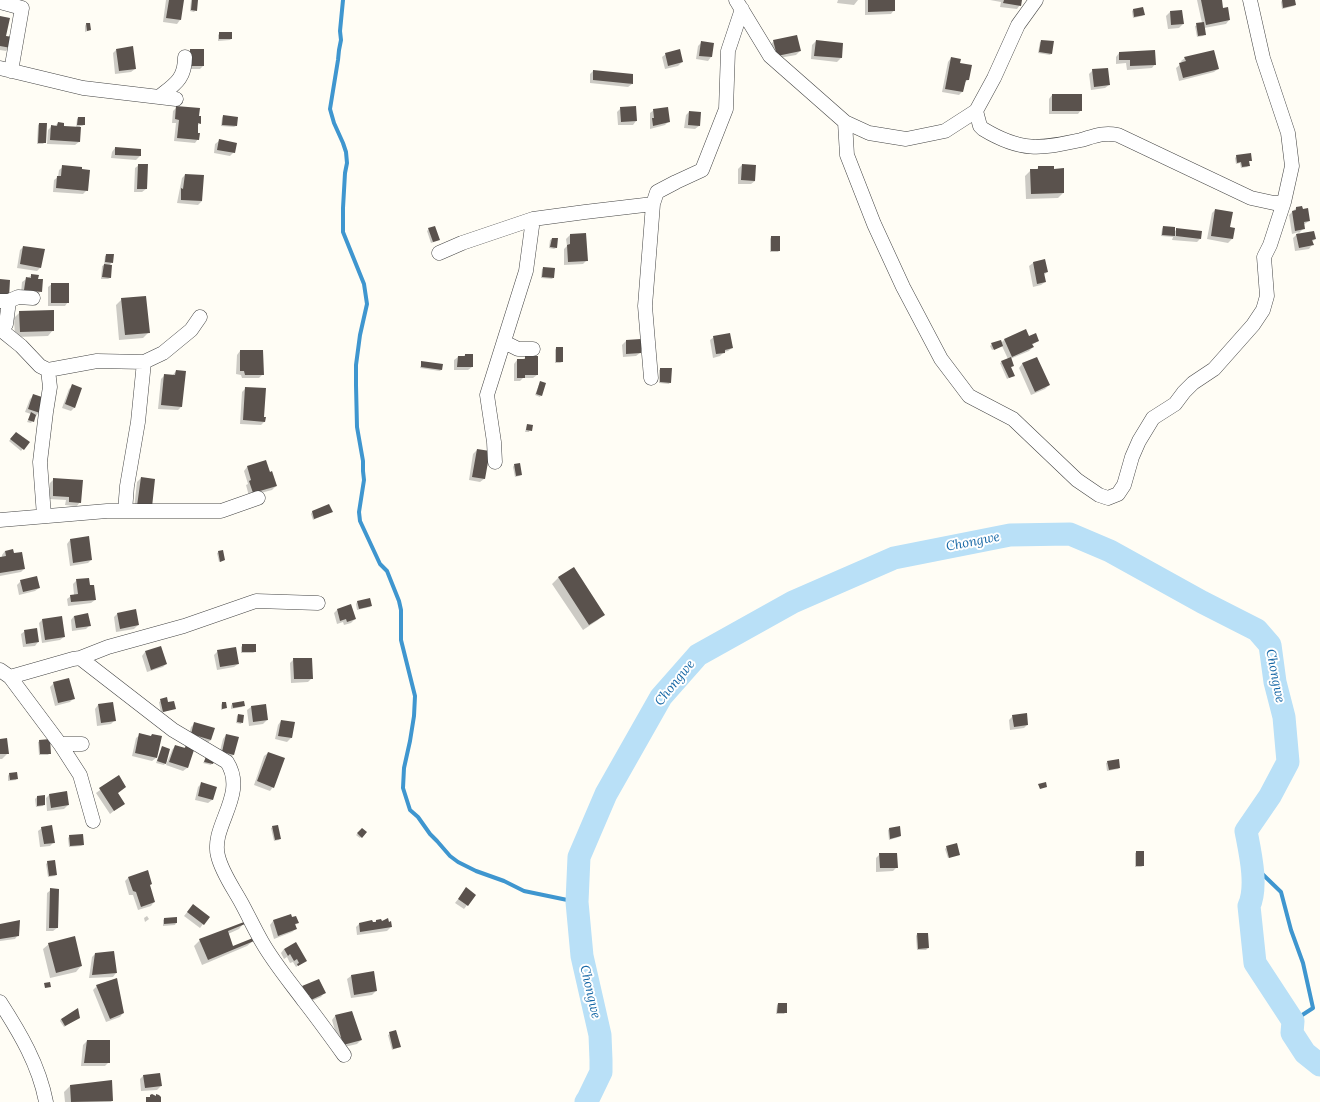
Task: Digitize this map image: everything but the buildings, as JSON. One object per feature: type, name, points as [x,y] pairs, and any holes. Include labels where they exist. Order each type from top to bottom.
[{"type":"street","points":[[739,4],[770,56],[845,122],[869,133],[906,139],[945,131],[976,111],[994,78],[1018,24],[1036,0]]},
{"type":"street","points":[[845,122],[847,155],[874,224],[903,287],[941,359],[969,396],[1013,419],[1078,480],[1099,495],[1108,498],[1118,494],[1124,485],[1132,457],[1139,441],[1153,418],[1175,404],[1184,392],[1194,383],[1214,369],[1253,325],[1263,310],[1267,296],[1264,257],[1270,245],[1284,202],[1292,166],[1288,133],[1263,58],[1250,0]]},
{"type":"street","points":[[0,2],[22,8],[6,70],[84,88],[176,99]]},
{"type":"street","points":[[651,378],[645,306],[653,204],[657,192],[702,170],[726,109],[728,51],[739,4]]},
{"type":"street","points":[[160,97],[178,81],[185,69],[185,57]]},
{"type":"street","points":[[976,111],[980,126],[983,130],[1017,145],[1031,147],[1058,145],[1107,133],[1118,135],[1141,147],[1158,153],[1233,191],[1251,198],[1274,203],[1284,202]]},
{"type":"street","points":[[439,253],[462,243],[533,219],[653,204]]},
{"type":"street","points":[[495,462],[494,442],[487,395],[526,271],[533,219]]},
{"type":"street","points":[[33,298],[18,297],[4,301],[6,324],[1,330],[21,346],[40,366],[48,370],[97,361],[144,362],[163,353],[191,330],[200,317]]},
{"type":"street","points":[[504,342],[518,349],[533,349]]},
{"type":"street","points":[[125,511],[127,486],[138,422],[144,362]]},
{"type":"street","points":[[44,516],[40,462],[50,387],[48,370]]},
{"type":"street","points":[[0,520],[107,511],[221,511],[258,498]]},
{"type":"street","points":[[93,821],[80,775],[60,744],[5,674],[80,658],[108,647],[184,626],[256,601],[318,603]]},
{"type":"street","points":[[80,658],[173,730],[227,762],[231,768],[233,776],[233,789],[230,805],[219,833],[216,848],[218,857],[262,942],[289,982],[344,1055]]},
{"type":"street","points":[[60,744],[82,744]]},
{"type":"street","points":[[0,1002],[30,1051],[46,1102]]},
{"type":"waterway","points":[[343,0],[340,31],[341,40],[330,109],[346,152],[347,163],[345,173],[343,232],[364,284],[367,304],[360,335],[356,365],[357,427],[363,461],[364,480],[359,512],[360,521],[380,564],[387,571],[399,601],[401,610],[401,640],[415,696],[414,716],[404,768],[403,788],[410,810],[418,817],[430,834],[450,856],[458,862],[524,891],[577,902]]},
{"type":"waterway","name":"Chongwe","points":[[586,1102],[601,1072],[601,1060],[600,1035],[582,956],[577,902],[579,857],[606,794],[661,697],[698,655],[793,602],[894,558],[1010,535],[1070,534],[1110,551],[1202,602],[1257,630],[1270,645],[1275,682],[1284,717],[1288,762],[1270,796],[1246,831],[1253,879],[1252,898],[1249,906],[1255,963],[1293,1021],[1292,1033],[1305,1053],[1320,1065]]},
{"type":"waterway","points":[[1252,864],[1281,892],[1291,930],[1303,963],[1313,1008],[1293,1021]]}]
